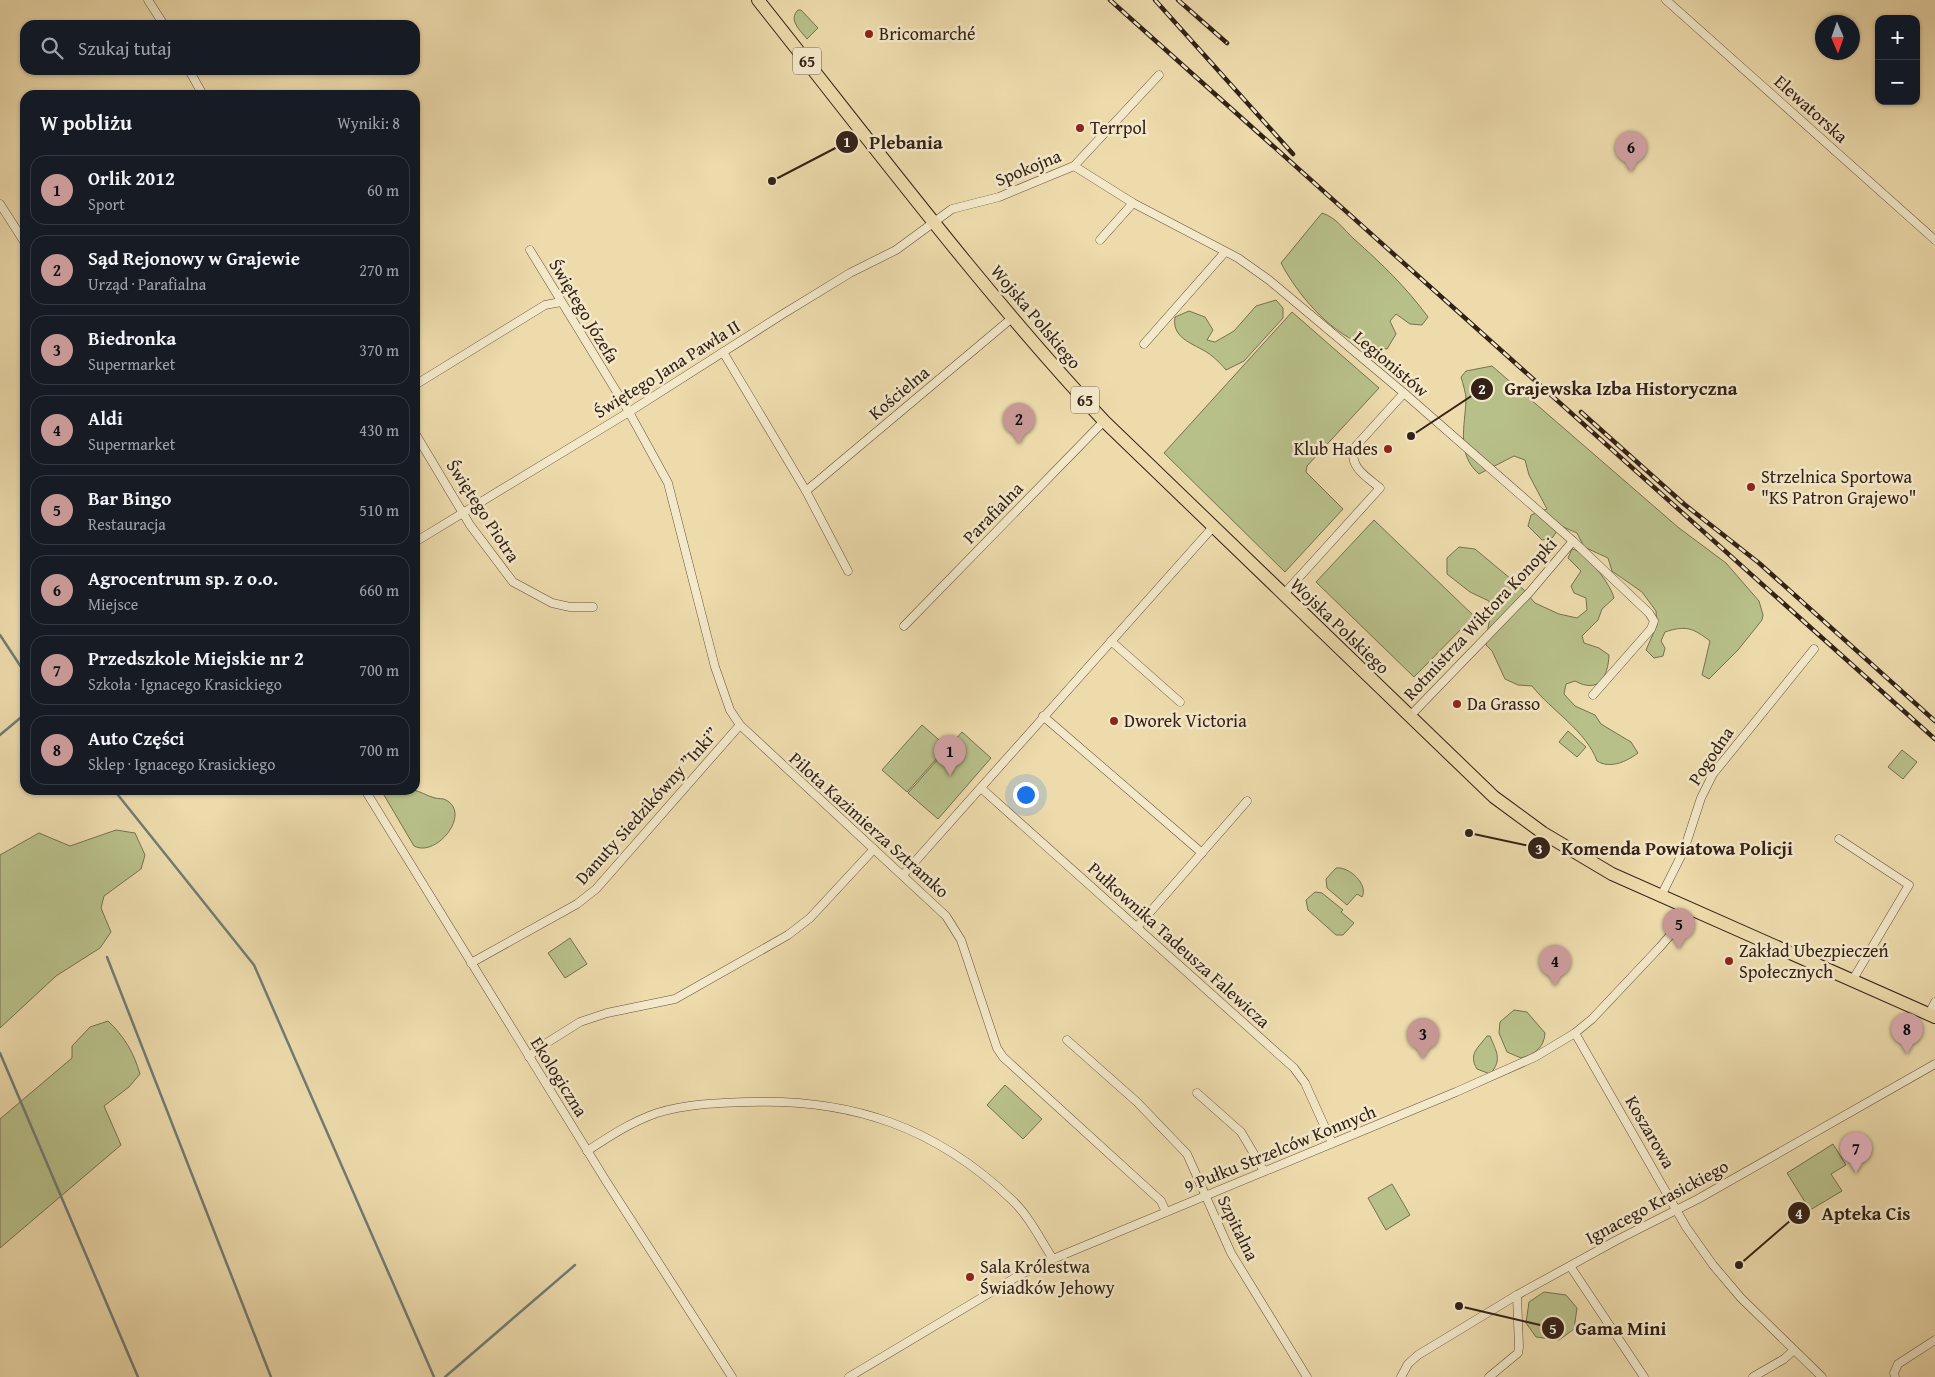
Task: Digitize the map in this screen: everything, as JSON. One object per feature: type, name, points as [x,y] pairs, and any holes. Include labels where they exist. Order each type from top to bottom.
[{"type":"main road","name":"Wojska Polskiego","points":[[758,0],[1012,318],[1104,421],[1494,797],[1543,833],[1589,862],[1692,910],[1932,1016]]},
{"type":"street","points":[[148,0],[161,20]]},
{"type":"street","name":"Elewatorska","points":[[1666,0],[1935,240]]},
{"type":"street","points":[[191,75],[200,90]]},
{"type":"street","name":"Spokojna","points":[[934,220],[961,205],[999,197],[1074,166],[1159,75]]},
{"type":"street","name":"Legionistów","points":[[1074,166],[1133,203],[1238,258],[1269,280],[1404,393],[1573,541],[1649,613],[1654,621],[1651,629],[1593,695]]},
{"type":"street","points":[[1100,240],[1133,203]]},
{"type":"street","points":[[0,204],[20,235]]},
{"type":"street","name":"Świętego Jana Pawła II","points":[[420,539],[630,412],[850,273],[896,250],[934,220]]},
{"type":"street","name":"Świętego Józefa","points":[[530,250],[630,412]]},
{"type":"street","points":[[1144,344],[1225,252]]},
{"type":"street","points":[[420,382],[545,305],[561,302]]},
{"type":"street","name":"Kościelna","points":[[806,491],[1012,318]]},
{"type":"street","points":[[723,352],[806,491],[848,571]]},
{"type":"street","points":[[1283,595],[1380,488],[1357,468],[1353,462],[1352,452],[1404,393]]},
{"type":"street","name":"Pilota Kazimierza Sztramko","points":[[630,412],[668,483],[715,667],[730,710],[740,725],[938,907],[957,931],[969,960],[997,1048],[1003,1057],[1161,1201],[1166,1212]]},
{"type":"street","name":"Parafialna","points":[[904,626],[1104,421]]},
{"type":"street","name":"Świętego Piotra","points":[[420,441],[470,526],[516,585],[542,599],[560,605],[582,608],[594,607]]},
{"type":"street","points":[[903,875],[1213,527]]},
{"type":"street","name":"Rotmistrza Wiktora Konopki","points":[[1409,717],[1529,593],[1573,541]]},
{"type":"street","points":[[1111,641],[1180,702]]},
{"type":"street","name":"Pogodna","points":[[1661,896],[1684,850],[1701,798],[1714,774],[1814,649]]},
{"type":"street","points":[[1043,716],[1202,853]]},
{"type":"street","name":"Danuty Siedzikówny ”Inki”","points":[[471,963],[577,904],[596,889],[740,725]]},
{"type":"street","name":"Pułkownika Tadeusza Falewicza","points":[[980,788],[1294,1068],[1305,1083],[1332,1143]]},
{"type":"street","name":"Ekologiczna","points":[[368,795],[587,1150],[732,1377]]},
{"type":"street","points":[[1137,927],[1247,801]]},
{"type":"street","points":[[1839,839],[1909,885],[1852,980]]},
{"type":"street","points":[[529,1057],[537,1049],[580,1022],[607,1013],[675,999],[788,936],[810,918],[874,849]]},
{"type":"street","name":"9 Pułku Strzelców Konnych","points":[[849,1377],[1018,1276],[1053,1259],[1509,1070],[1575,1033],[1592,1019],[1692,910]]},
{"type":"street","points":[[1932,1016],[1935,1002]]},
{"type":"street","name":"Koszarowa","points":[[1575,1033],[1686,1227],[1726,1282],[1822,1377]]},
{"type":"street","name":"Szpitalna","points":[[1067,1040],[1137,1102],[1183,1149],[1194,1166],[1205,1196],[1231,1253],[1307,1377]]},
{"type":"street","name":"Ignacego Krasickiego","points":[[1401,1377],[1408,1364],[1418,1356],[1517,1295],[1677,1210],[1935,1064]]},
{"type":"street","points":[[1197,1093],[1240,1132],[1264,1171]]},
{"type":"street","points":[[587,1150],[626,1126],[657,1114],[686,1106],[772,1101],[810,1103],[844,1109],[882,1119],[930,1138],[954,1155],[1012,1200],[1053,1259]]},
{"type":"street","points":[[1570,1266],[1644,1377]]},
{"type":"street","points":[[1489,1377],[1518,1353],[1520,1347],[1517,1295]]},
{"type":"street","points":[[1895,1377],[1894,1373],[1898,1364],[1935,1340]]},
{"type":"street","points":[[1753,1377],[1784,1359],[1794,1350]]},
{"type":"green space","points":[[798,10],[801,10],[818,28],[807,39],[798,29],[795,21],[794,17]]},
{"type":"green space","points":[[1322,213],[1336,221],[1384,267],[1428,317],[1422,325],[1410,324],[1396,314],[1390,321],[1396,334],[1387,349],[1361,344],[1337,330],[1305,299],[1281,263]]},
{"type":"green space","points":[[1276,300],[1283,308],[1283,318],[1244,361],[1226,370],[1212,356],[1181,337],[1175,325],[1175,317],[1189,311],[1205,317],[1213,330],[1207,340],[1215,342],[1234,331],[1256,306]]},
{"type":"green space","points":[[1292,312],[1379,388],[1307,466],[1306,472],[1343,509],[1285,572],[1164,453]]},
{"type":"green space","points":[[1492,366],[1679,528],[1726,563],[1759,601],[1763,615],[1762,620],[1738,650],[1709,679],[1702,675],[1710,641],[1699,633],[1684,628],[1665,632],[1661,641],[1665,648],[1663,656],[1654,658],[1646,650],[1657,625],[1656,611],[1642,592],[1612,571],[1608,558],[1584,547],[1577,533],[1561,526],[1552,538],[1542,540],[1528,526],[1531,515],[1547,509],[1529,475],[1525,460],[1514,456],[1479,474],[1472,466],[1467,458],[1463,439],[1466,397],[1461,377],[1466,371]]},
{"type":"green space","points":[[1374,520],[1474,616],[1414,677],[1316,582]]},
{"type":"green space","points":[[1459,547],[1475,549],[1523,589],[1535,603],[1559,614],[1577,618],[1587,610],[1586,598],[1574,593],[1571,586],[1581,571],[1568,558],[1572,549],[1578,551],[1591,562],[1608,585],[1614,598],[1602,609],[1598,620],[1582,636],[1584,643],[1599,648],[1609,655],[1607,670],[1601,681],[1596,684],[1590,686],[1583,685],[1575,681],[1566,684],[1564,694],[1575,706],[1595,715],[1601,724],[1631,742],[1638,753],[1613,764],[1597,761],[1585,740],[1532,686],[1518,685],[1505,679],[1492,651],[1486,645],[1490,613],[1489,601],[1470,592],[1447,574],[1447,558]]},
{"type":"green space","points":[[922,725],[947,747],[907,792],[882,770]]},
{"type":"green space","points":[[1568,731],[1586,747],[1577,757],[1559,742]]},
{"type":"green space","points":[[962,732],[991,758],[938,819],[908,793]]},
{"type":"green space","points":[[1902,750],[1917,762],[1903,779],[1888,767]]},
{"type":"green space","points":[[420,792],[435,798],[445,799],[453,806],[455,815],[448,833],[432,846],[423,848],[414,846],[384,795],[420,795]]},
{"type":"green space","points":[[116,830],[135,833],[145,855],[141,869],[104,896],[101,908],[111,932],[100,948],[56,976],[0,1028],[0,855],[39,833],[70,846]]},
{"type":"green space","points":[[1336,868],[1347,870],[1356,877],[1363,887],[1362,897],[1357,894],[1347,905],[1327,888],[1326,879]]},
{"type":"green space","points":[[1315,892],[1322,893],[1343,910],[1341,912],[1354,923],[1343,935],[1336,935],[1308,910],[1306,900]]},
{"type":"green space","points":[[570,938],[587,964],[565,978],[548,953]]},
{"type":"green space","points":[[1514,1010],[1527,1012],[1545,1033],[1543,1043],[1538,1050],[1531,1055],[1521,1058],[1507,1052],[1499,1033],[1500,1022]]},
{"type":"green space","points":[[108,1021],[128,1045],[140,1074],[129,1087],[104,1106],[121,1145],[0,1248],[0,1119],[72,1058],[72,1046],[90,1027]]},
{"type":"green space","points":[[1487,1036],[1490,1036],[1497,1055],[1496,1064],[1490,1074],[1477,1069],[1474,1064],[1475,1051]]},
{"type":"green space","points":[[1005,1085],[1042,1119],[1023,1139],[987,1105]]},
{"type":"green space","points":[[1833,1144],[1846,1165],[1831,1174],[1842,1191],[1810,1210],[1787,1173]]},
{"type":"green space","points":[[1392,1184],[1410,1215],[1386,1230],[1368,1198]]},
{"type":"green space","points":[[1544,1292],[1566,1295],[1577,1308],[1574,1329],[1559,1340],[1536,1337],[1526,1323],[1529,1302]]},
{"type":"waterway","points":[[0,635],[20,665]]},
{"type":"waterway","points":[[0,735],[20,718]]},
{"type":"waterway","points":[[118,795],[254,965],[434,1377]]},
{"type":"waterway","points":[[107,957],[271,1377]]},
{"type":"waterway","points":[[0,1053],[138,1377]]},
{"type":"waterway","points":[[445,1377],[575,1265]]},
{"type":"railway","points":[[1110,0],[1935,739]]},
{"type":"railway","points":[[1155,0],[1293,154]]},
{"type":"railway","points":[[1178,0],[1227,43]]},
{"type":"railway","points":[[1581,412],[1684,504],[1759,563],[1935,721]]},
{"type":"place","name":"Bricomarché","points":[[869,34]]},
{"type":"place","name":"Terrpol","points":[[1080,128]]},
{"type":"place","name":"Agrocentrum sp. z o.o.","points":[[1631,172]]},
{"type":"place","name":"Plebania","points":[[772,181]]},
{"type":"place","name":"Grajewska Izba Historyczna","points":[[1411,436]]},
{"type":"place","name":"Sąd Rejonowy w Grajewie","points":[[1019,444]]},
{"type":"place","name":"Klub Hades","points":[[1388,449]]},
{"type":"place","name":"Strzelnica Sportowa \"KS Patron Grajewo\"","points":[[1751,487]]},
{"type":"place","name":"Da Grasso","points":[[1457,704]]},
{"type":"place","name":"Dworek Victoria","points":[[1114,721]]},
{"type":"place","name":"Orlik 2012","points":[[950,776]]},
{"type":"place","name":"Komenda Powiatowa Policji","points":[[1469,833]]},
{"type":"place","name":"Bar Bingo","points":[[1679,949]]},
{"type":"place","name":"Zakład Ubezpieczeń Społecznych","points":[[1729,961]]},
{"type":"place","name":"Aldi","points":[[1555,986]]},
{"type":"place","name":"Auto Części","points":[[1907,1054]]},
{"type":"place","name":"Biedronka","points":[[1423,1059]]},
{"type":"place","name":"Przedszkole Miejskie nr 2","points":[[1856,1173]]},
{"type":"place","name":"Apteka Cis","points":[[1739,1265]]},
{"type":"place","name":"Sala Królestwa Świadków Jehowy","points":[[970,1277]]},
{"type":"place","name":"Gama Mini","points":[[1459,1306]]}]
